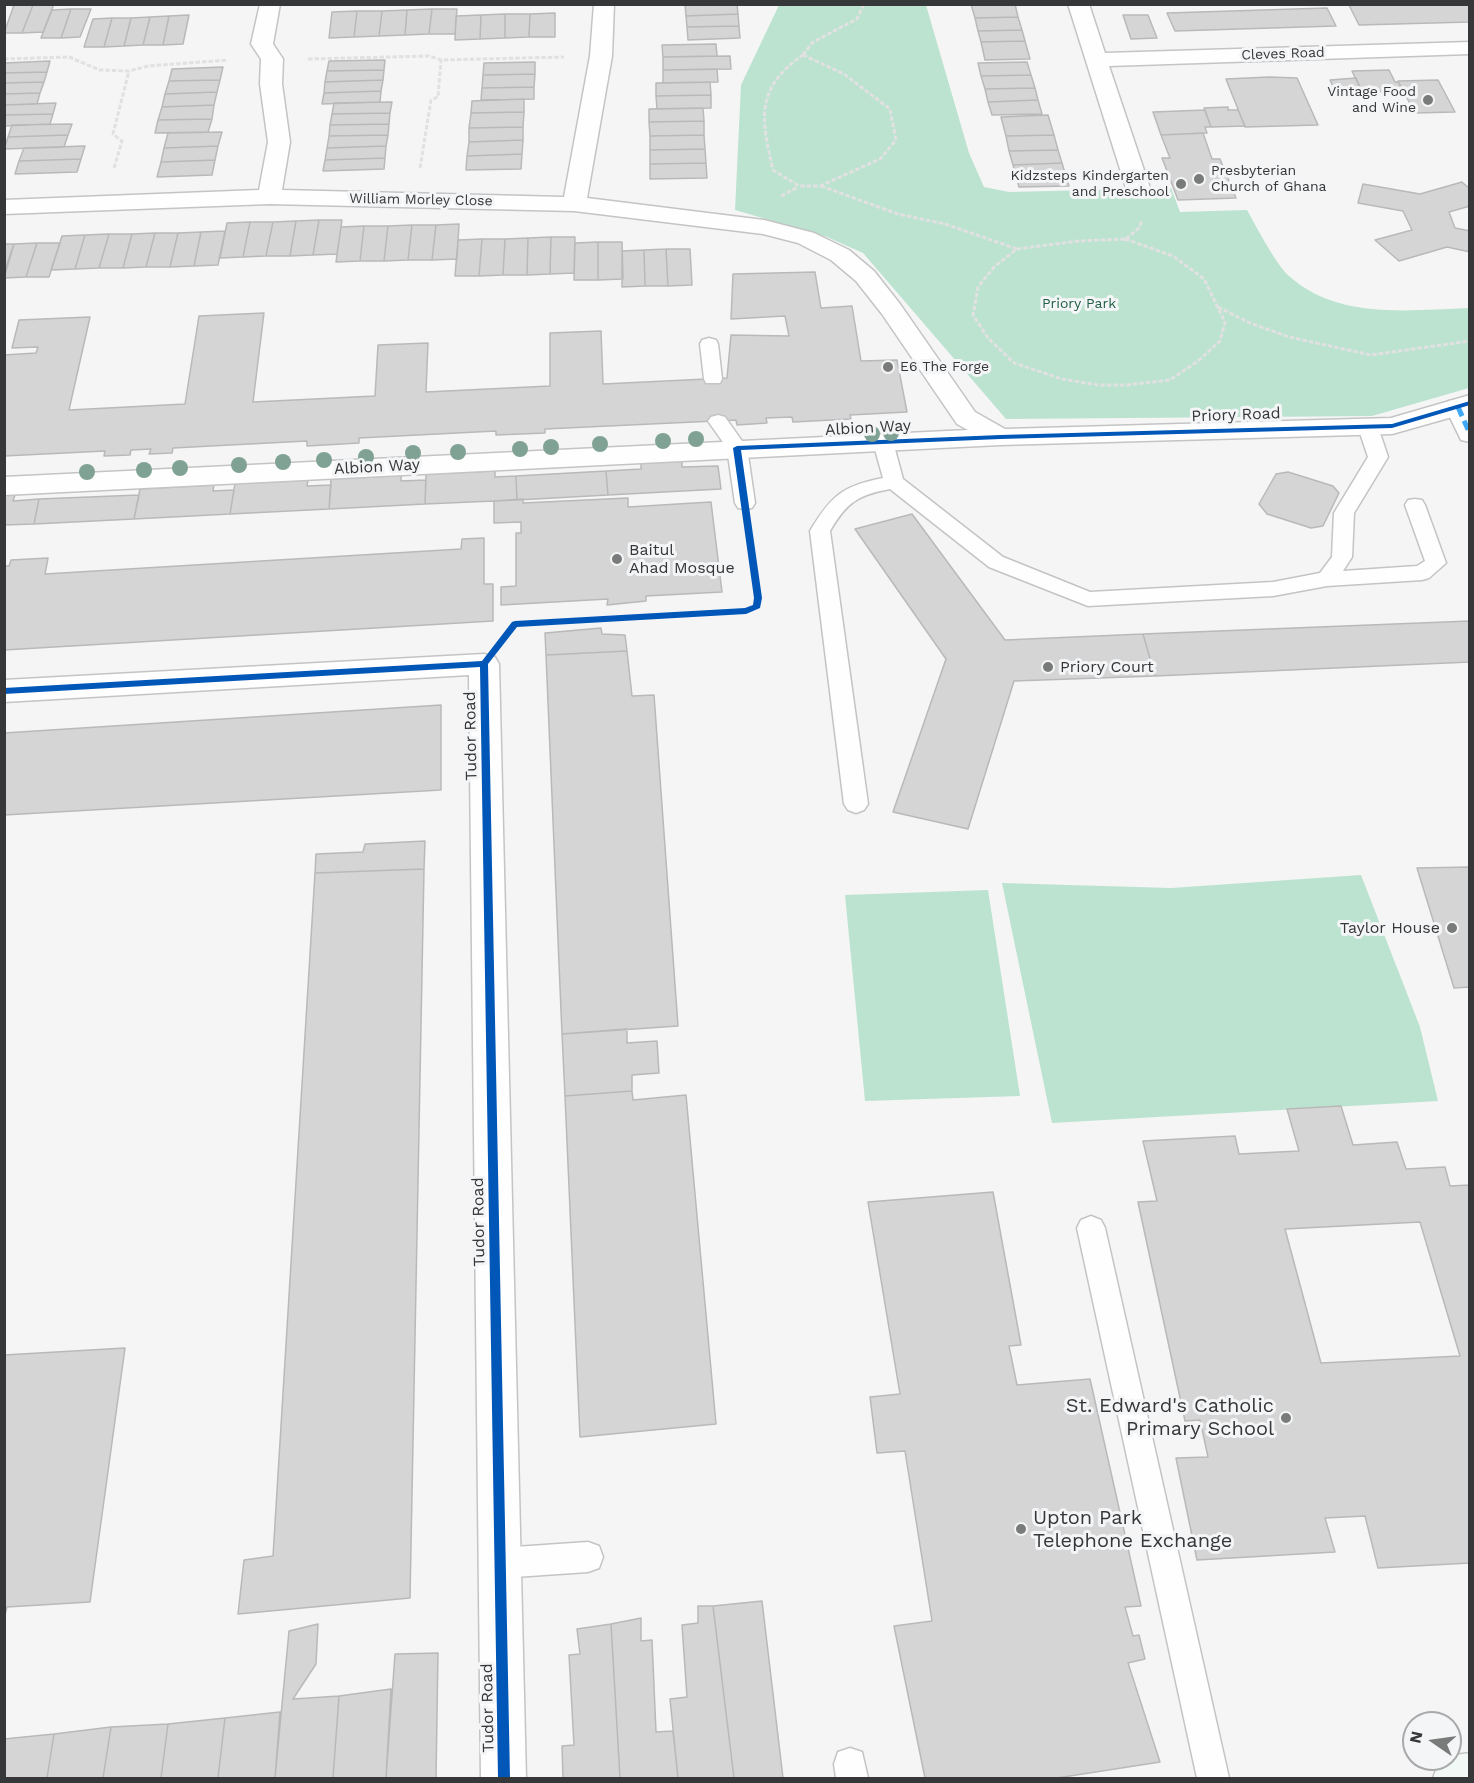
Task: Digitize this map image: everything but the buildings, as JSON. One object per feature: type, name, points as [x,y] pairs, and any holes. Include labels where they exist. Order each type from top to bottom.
[{"type":"main road","points":[[1455,1779],[1470,1776]]},
{"type":"street","points":[[269,197],[279,142],[271,84],[272,59],[262,44],[270,4]]},
{"type":"street","points":[[574,204],[602,56],[604,4]]},
{"type":"street","points":[[1078,4],[1138,188]]},
{"type":"street","name":"Cleves Road","points":[[1096,60],[1469,48]]},
{"type":"street","name":"William Morley Close","points":[[4,207],[269,197],[415,200],[574,204],[733,223]]},
{"type":"street","name":"Priory Road","points":[[733,223],[764,227],[806,238],[840,255],[865,276],[891,309],[966,418],[1000,436],[1392,426],[1464,405]]},
{"type":"street","points":[[1464,405],[1470,434]]},
{"type":"street","name":"Albion Way","points":[[4,486],[1000,436]]},
{"type":"street","name":"Tudor Road","points":[[4,691],[484,664],[504,1779]]},
{"type":"lane","points":[[709,344],[713,379]]},
{"type":"lane","points":[[718,421],[744,503]]},
{"type":"lane","points":[[1327,579],[1342,557],[1344,513],[1378,457],[1368,427]]},
{"type":"lane","points":[[883,442],[894,482],[996,562],[1088,599],[1273,589],[1327,579],[1422,573],[1436,563],[1415,505]]},
{"type":"lane","points":[[856,804],[820,531],[834,505],[857,489],[894,482]]},
{"type":"lane","points":[[1091,1228],[1213,1779]]},
{"type":"lane","points":[[500,1563],[588,1557]]},
{"type":"path","points":[[864,4],[857,19],[813,42],[803,55],[784,68],[767,96],[762,128],[773,171],[799,186],[820,186],[898,214],[945,224],[1017,249],[1079,241],[1125,239],[1173,256],[1204,279],[1225,322],[1220,341],[1198,361],[1170,380],[1098,385],[1062,379],[1014,363],[988,338],[973,315],[978,287],[994,267],[1017,249]]},
{"type":"path","points":[[803,55],[844,74],[890,109],[896,140],[880,159],[820,186]]},
{"type":"path","points":[[415,200],[431,100],[438,97],[441,60]]},
{"type":"path","points":[[104,203],[122,141],[113,134],[129,71]]},
{"type":"path","points":[[1218,307],[1250,323],[1289,337],[1371,355],[1470,341]]},
{"type":"green space","name":"Priory Park","points":[[779,5],[926,5],[969,153],[984,187],[1009,192],[1171,188],[1180,212],[1247,210],[1284,271],[1308,290],[1329,300],[1375,309],[1469,308],[1469,388],[1372,416],[1006,419],[863,253],[827,237],[735,210],[741,85]]},
{"type":"green space","points":[[1361,875],[1420,1027],[1438,1101],[1052,1123],[1002,883],[1171,888]]},
{"type":"green space","points":[[988,890],[1020,1096],[865,1101],[845,895]]},
{"type":"marked path","points":[[1458,407],[1470,434]]},
{"type":"cycle path","points":[[504,1778],[484,664],[515,624],[746,611],[757,606],[758,598],[737,448],[1000,437],[1392,426],[1470,403]]},
{"type":"cycle path","points":[[4,691],[484,664]]},
{"type":"place","name":"Vintage Food and Wine","points":[[1428,100]]},
{"type":"place","name":"Presbyterian Church of Ghana","points":[[1199,179]]},
{"type":"place","name":"Kidzsteps Kindergarten and Preschool","points":[[1181,184]]},
{"type":"place","name":"E6 The Forge","points":[[888,367]]},
{"type":"place","name":"Baitul Ahad Mosque","points":[[617,559]]},
{"type":"place","name":"Priory Court","points":[[1048,667]]},
{"type":"place","name":"Taylor House","points":[[1452,928]]},
{"type":"place","name":"St. Edward's Catholic Primary School","points":[[1286,1418]]},
{"type":"place","name":"Upton Park Telephone Exchange","points":[[1021,1529]]}]
